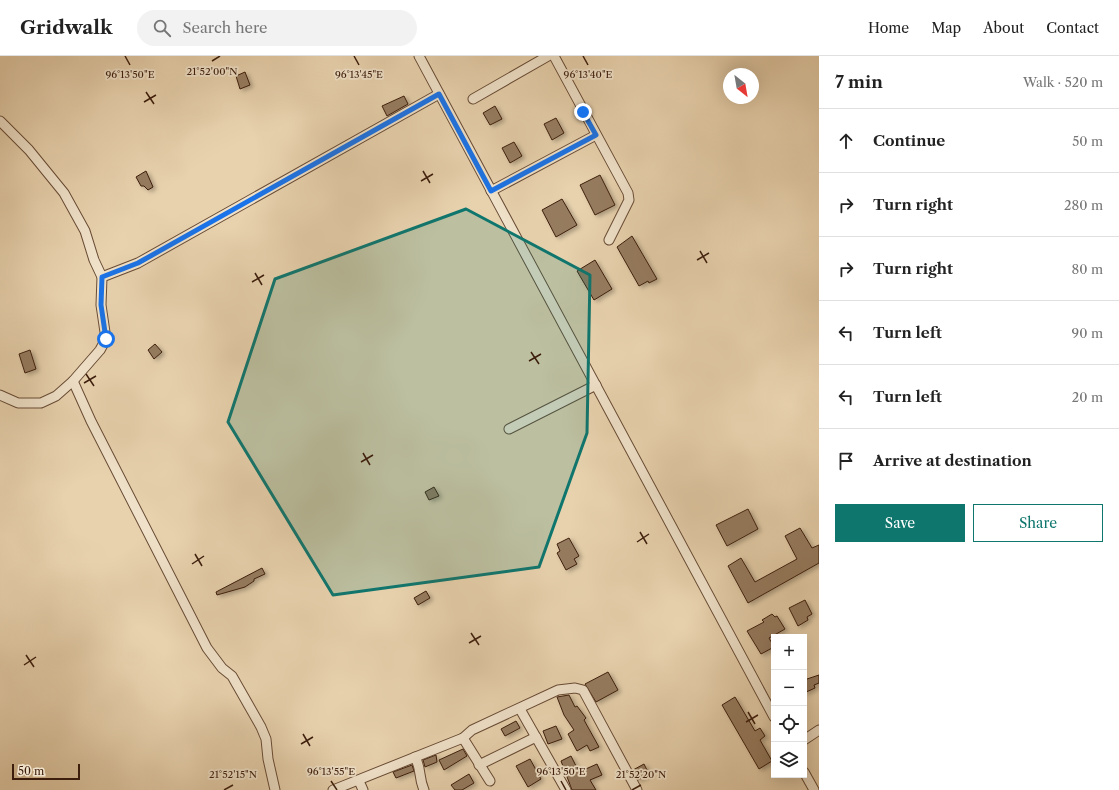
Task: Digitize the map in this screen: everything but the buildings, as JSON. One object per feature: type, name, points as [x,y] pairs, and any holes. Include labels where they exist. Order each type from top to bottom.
[{"type":"street","points":[[419,56],[771,711]]},
{"type":"street","points":[[474,99],[548,56]]},
{"type":"street","points":[[554,56],[628,193],[629,200],[609,240]]},
{"type":"street","points":[[102,277],[138,263],[439,94]]},
{"type":"street","points":[[0,121],[29,150],[64,193],[85,231],[94,260],[102,277],[101,305],[106,339],[100,350],[73,381],[56,396],[41,404],[18,404],[0,395]]},
{"type":"street","points":[[491,191],[596,135]]},
{"type":"street","points":[[73,381],[91,421],[207,648],[222,668],[232,676],[266,739],[268,759],[276,790]]},
{"type":"street","points":[[509,429],[596,385]]},
{"type":"street","points":[[333,790],[359,781],[415,756],[463,738],[472,730],[520,709],[558,690],[575,688],[583,690],[637,790]]},
{"type":"street","points":[[520,709],[566,790]]},
{"type":"street","points":[[807,738],[819,730]]},
{"type":"street","points":[[479,765],[536,737]]},
{"type":"street","points":[[463,738],[490,781]]},
{"type":"street","points":[[415,756],[420,766],[419,779],[424,790]]},
{"type":"street","points":[[807,777],[814,790]]},
{"type":"street","points":[[359,781],[363,790]]},
{"type":"highlighted area","points":[[466,209],[590,275],[587,433],[539,567],[333,595],[228,422],[275,279]]},
{"type":"route","points":[[106,339],[101,305],[102,277],[138,263],[199,227],[439,94],[491,191],[596,135],[583,112]]}]
